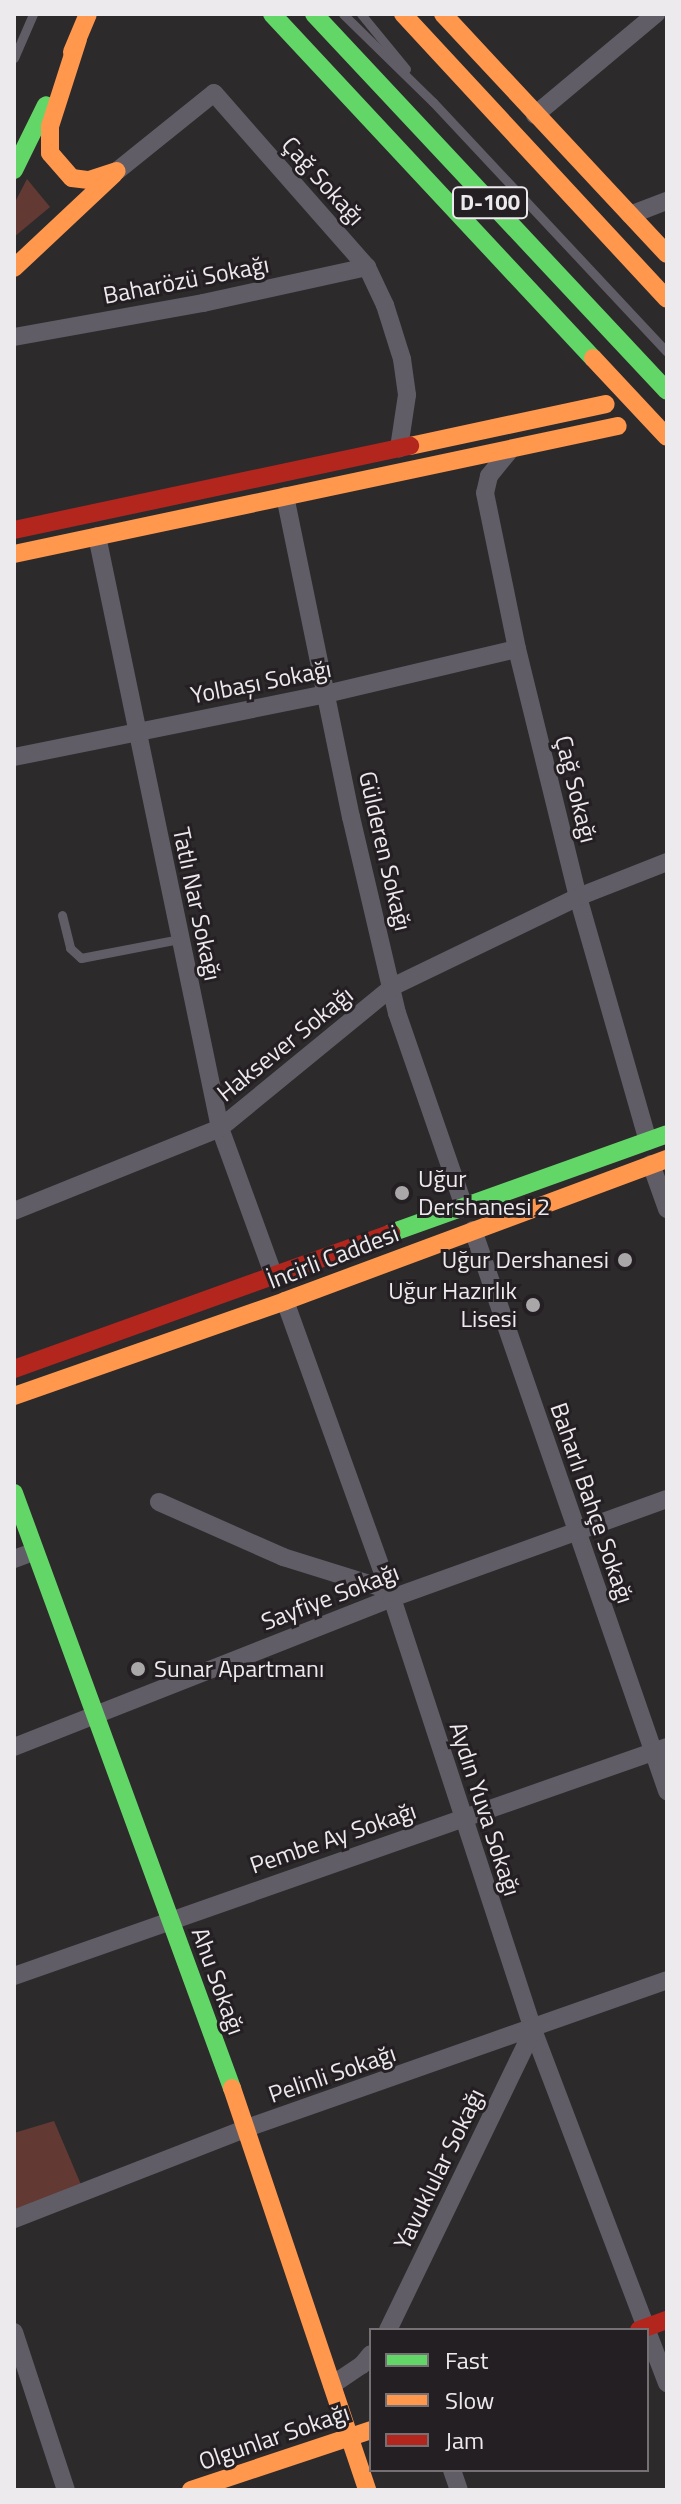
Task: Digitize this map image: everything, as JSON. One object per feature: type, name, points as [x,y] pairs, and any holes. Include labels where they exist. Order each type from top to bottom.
[{"type":"main road","points":[[88,14],[50,126],[50,153],[63,172],[72,178],[89,180],[117,171]]},
{"type":"main road","points":[[272,14],[667,437]]},
{"type":"main road","name":"D-100","points":[[314,14],[667,391]]},
{"type":"main road","name":"D-100","points":[[403,14],[667,299]]},
{"type":"main road","points":[[443,14],[667,254]]},
{"type":"main road","points":[[14,170],[78,39]]},
{"type":"main road","points":[[14,268],[117,171]]},
{"type":"main road","points":[[14,530],[606,404]]},
{"type":"main road","points":[[14,554],[618,426]]},
{"type":"main road","name":"İncirli Caddesi","points":[[14,1369],[667,1134]]},
{"type":"main road","name":"İncirli Caddesi","points":[[14,1396],[285,1301],[659,1162]]},
{"type":"main road","name":"Ahu Sokağı","points":[[14,1493],[33,1552],[247,2128],[367,2490]]},
{"type":"main road","name":"Olgunlar Sokağı","points":[[191,2490],[369,2431]]},
{"type":"street","points":[[535,115],[656,14]]},
{"type":"street","name":"Çağ Sokağı","points":[[117,171],[214,93],[367,267],[385,305],[402,359],[407,395],[399,448]]},
{"type":"street","points":[[630,215],[667,201]]},
{"type":"street","name":"Baharözü Sokağı","points":[[14,337],[203,303],[367,267]]},
{"type":"street","name":"Çağ Sokağı","points":[[510,450],[489,476],[485,493],[517,649],[578,897],[648,1141]]},
{"type":"street","name":"Gülderen Sokağı","points":[[285,496],[392,987],[465,1209]]},
{"type":"street","name":"Tatlı Nar Sokağı","points":[[97,536],[220,1128],[274,1276]]},
{"type":"street","name":"Yolbaşı Sokağı","points":[[14,757],[326,694],[517,649]]},
{"type":"street","name":"Haksever Sokağı","points":[[14,1211],[220,1128],[392,987],[578,897],[667,862]]},
{"type":"street","points":[[659,1162],[667,1209]]},
{"type":"street","name":"Baharlı Bahçe Sokağı","points":[[473,1230],[577,1532],[660,1750],[667,1791]]},
{"type":"street","name":"Aydın Yuva Sokağı","points":[[285,1301],[390,1594],[533,2030],[644,2328]]},
{"type":"street","name":"Sayfiye Sokağı","points":[[14,1747],[390,1594],[667,1499]]},
{"type":"street","points":[[159,1502],[283,1557],[390,1594]]},
{"type":"street","points":[[14,1559],[33,1552]]},
{"type":"street","name":"Pembe Ay Sokağı","points":[[14,1976],[660,1750]]},
{"type":"street","name":"Pelinli Sokağı","points":[[14,2219],[247,2128],[533,2030],[667,1980]]},
{"type":"street","name":"Yavuklular Sokağı","points":[[389,2328],[533,2030]]},
{"type":"street","name":"Aydın Yuva Sokağı","points":[[649,2340],[667,2383]]},
{"type":"street","points":[[16,2345],[66,2490]]},
{"type":"street","points":[[332,2385],[362,2365],[369,2356]]},
{"type":"lane","points":[[14,58],[33,14]]},
{"type":"lane","points":[[343,14],[433,102],[667,352]]},
{"type":"lane","points":[[361,14],[433,102]]},
{"type":"lane","points":[[62,915],[70,948],[81,958],[180,939]]},
{"type":"shaded area","points":[[27,179],[50,207],[14,237],[14,204]]},
{"type":"shaded area","points":[[54,2121],[82,2187],[14,2212],[14,2133]]},
{"type":"traffic: fast","points":[[272,14],[593,358]]},
{"type":"traffic: fast","points":[[314,14],[667,391]]},
{"type":"traffic: fast","points":[[14,170],[46,105]]},
{"type":"traffic: fast","points":[[391,1233],[667,1134]]},
{"type":"traffic: fast","points":[[14,1493],[232,2088]]},
{"type":"traffic: slow","points":[[72,52],[88,14]]},
{"type":"traffic: slow","points":[[403,14],[667,299]]},
{"type":"traffic: slow","points":[[443,14],[667,254]]},
{"type":"traffic: slow","points":[[78,39],[50,126],[50,153],[72,178],[89,180],[117,171]]},
{"type":"traffic: slow","points":[[14,268],[114,174]]},
{"type":"traffic: slow","points":[[593,358],[667,437]]},
{"type":"traffic: slow","points":[[410,446],[606,404]]},
{"type":"traffic: slow","points":[[14,554],[618,426]]},
{"type":"traffic: slow","points":[[14,1396],[285,1301],[667,1159]]},
{"type":"traffic: slow","points":[[232,2088],[367,2490]]},
{"type":"traffic: slow","points":[[191,2490],[369,2431]]},
{"type":"traffic: jam","points":[[14,530],[410,446]]},
{"type":"traffic: jam","points":[[14,1369],[391,1233]]},
{"type":"traffic: jam","points":[[645,2328],[667,2320]]},
{"type":"place","name":"Uğur Dershanesi 2","points":[[402,1193]]},
{"type":"place","name":"Uğur Dershanesi","points":[[625,1260]]},
{"type":"place","name":"Uğur Hazırlık Lisesi","points":[[533,1305]]},
{"type":"place","name":"Sunar Apartmanı","points":[[138,1669]]}]
